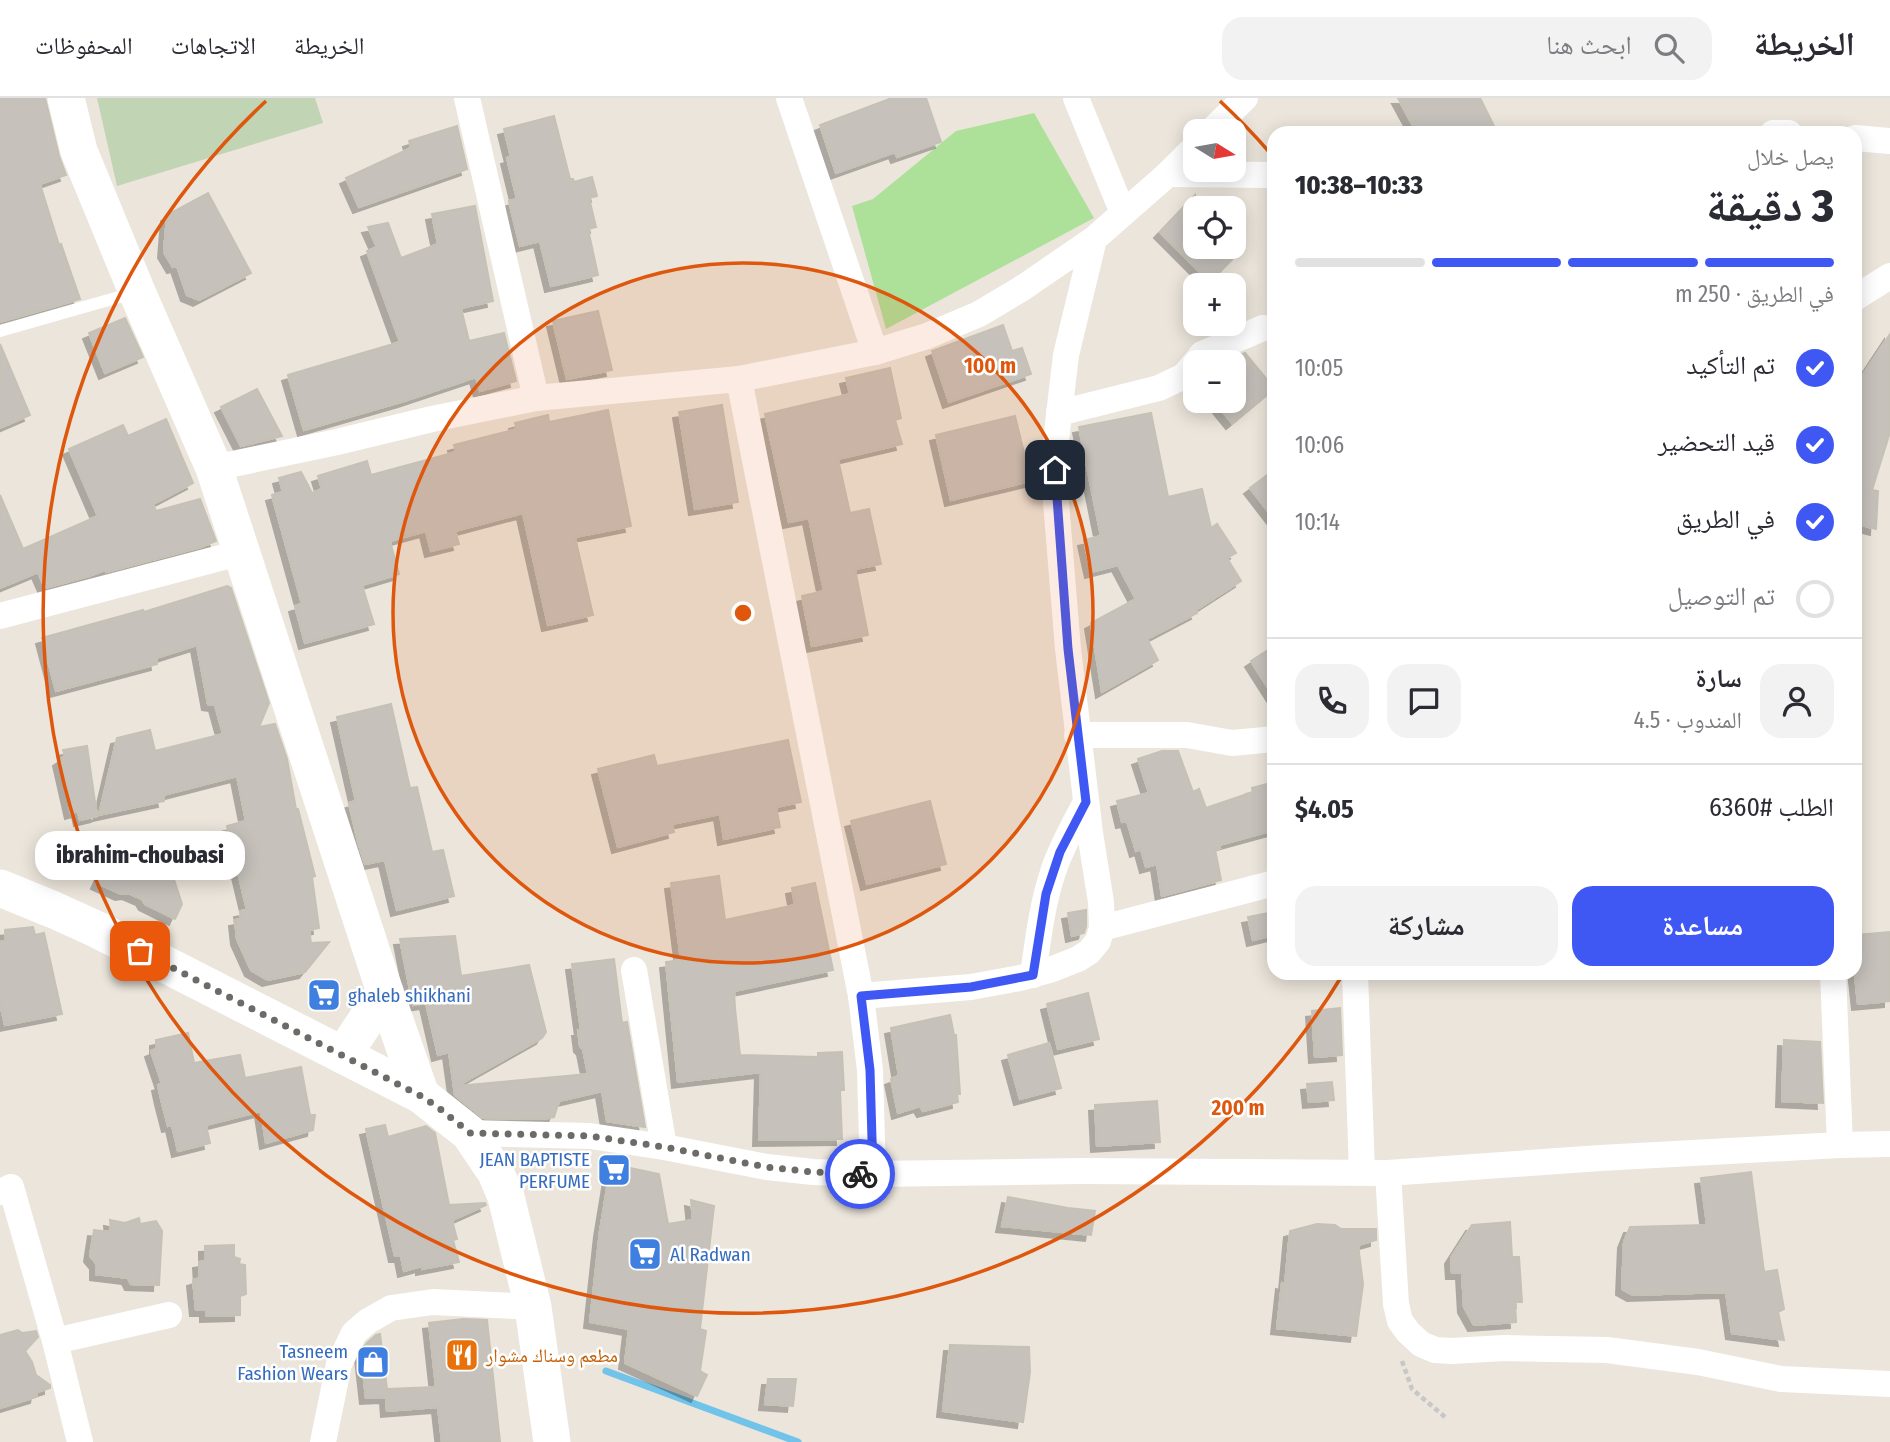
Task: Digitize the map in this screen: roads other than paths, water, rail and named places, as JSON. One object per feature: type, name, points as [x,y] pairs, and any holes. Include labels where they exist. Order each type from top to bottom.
[{"type":"street","points":[[66,98],[79,151],[136,292],[214,468],[421,1096]]},
{"type":"street","points":[[467,98],[536,398]]},
{"type":"street","points":[[789,98],[875,352]]},
{"type":"street","points":[[1076,98],[1123,214]]},
{"type":"street","points":[[1219,119],[1230,103]]},
{"type":"street","points":[[1862,139],[1890,141]]},
{"type":"street","points":[[214,468],[536,398],[739,379],[875,352],[927,336],[979,314],[1094,239],[1183,159]]},
{"type":"street","points":[[1168,174],[1267,175]]},
{"type":"street","points":[[861,996],[971,987],[1033,975],[1069,963],[1089,952],[1102,928],[1101,902],[1077,735],[1055,490],[1055,449],[1066,355],[1094,239]]},
{"type":"street","points":[[1862,294],[1890,276]]},
{"type":"street","points":[[1211,350],[1262,328]]},
{"type":"street","points":[[1059,414],[1159,388],[1183,376]]},
{"type":"street","points":[[739,379],[861,996],[870,1070],[873,1174]]},
{"type":"street","points":[[0,616],[243,552]]},
{"type":"street","points":[[1077,735],[1188,735],[1232,743],[1267,740]]},
{"type":"street","points":[[1033,975],[1046,894],[1060,852],[1086,802]]},
{"type":"street","points":[[1102,928],[1267,885]]},
{"type":"street","points":[[0,888],[98,930],[343,1055],[421,1096],[470,1133],[496,1173],[506,1197],[533,1307],[552,1442]]},
{"type":"street","points":[[634,971],[664,1147]]},
{"type":"street","points":[[1356,980],[1375,1173],[1396,1304],[1400,1321],[1421,1344],[1434,1350],[1452,1351],[1504,1348],[1607,1350],[1698,1362],[1781,1379],[1890,1384]]},
{"type":"street","points":[[1833,980],[1840,1145]]},
{"type":"street","points":[[343,1055],[385,992]]},
{"type":"street","points":[[470,1133],[590,1136],[766,1167],[873,1174],[1082,1171],[1375,1173],[1600,1158],[1890,1144]]},
{"type":"street","points":[[0,1192],[11,1188],[55,1341],[80,1442]]},
{"type":"street","points":[[323,1442],[339,1364],[354,1333],[368,1321],[391,1308],[433,1302],[533,1307]]},
{"type":"street","points":[[55,1341],[169,1315]]},
{"type":"lane","points":[[0,331],[136,292]]},
{"type":"waterway","points":[[606,1371],[798,1442]]},
{"type":"place","name":"ibrahim-choubasi","points":[[140,951]]},
{"type":"place","name":"ghaleb shikhani","points":[[324,995]]},
{"type":"place","name":"JEAN BAPTISTE PERFUME","points":[[614,1170]]},
{"type":"place","name":"Al Radwan","points":[[645,1254]]},
{"type":"place","name":"مطعم وسناك مشوار","points":[[462,1355]]},
{"type":"place","name":"Tasneem Fashion Wears","points":[[373,1362]]}]
